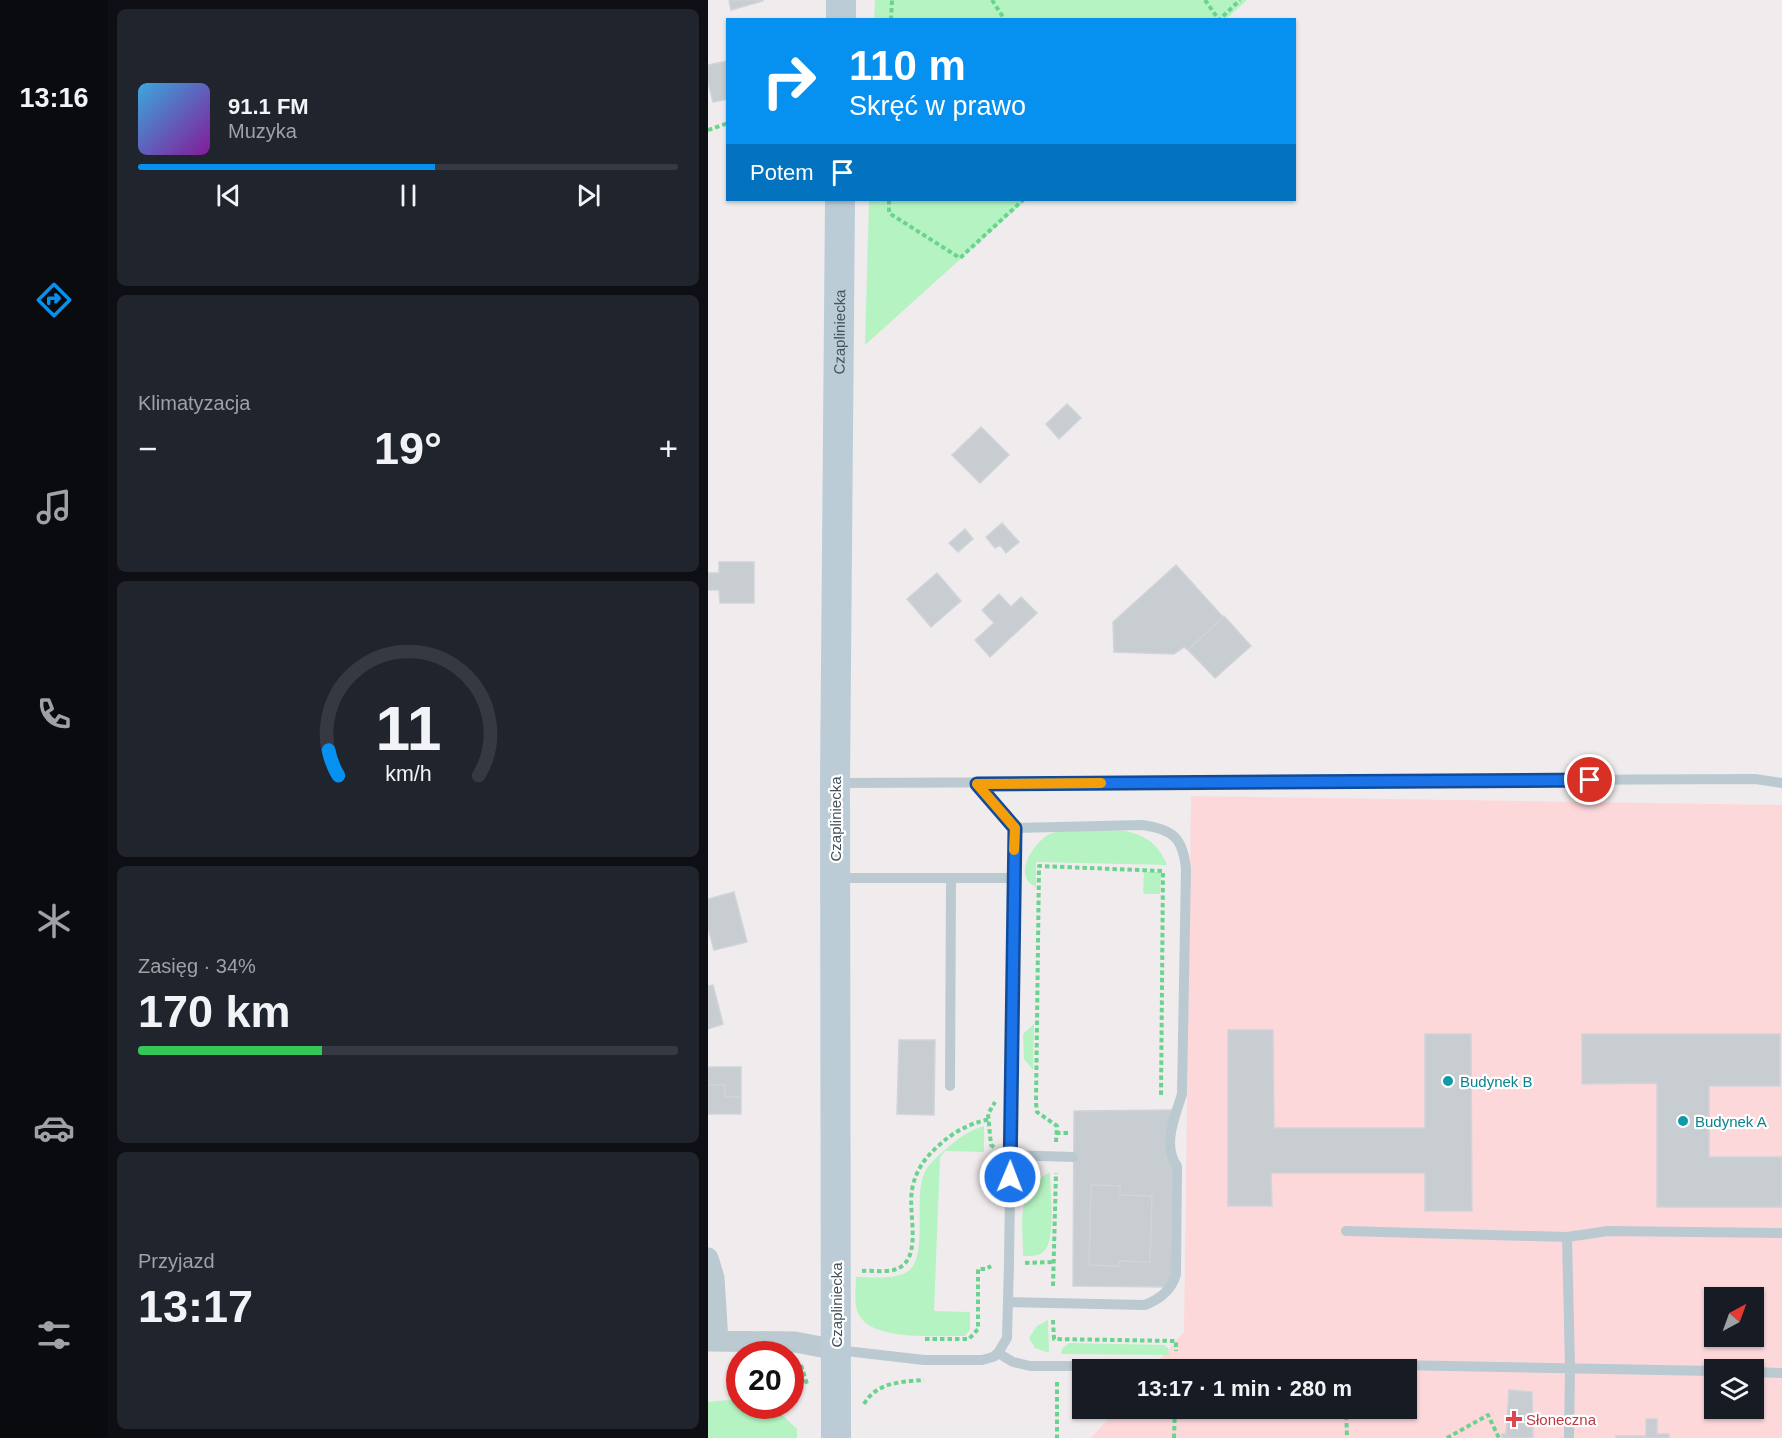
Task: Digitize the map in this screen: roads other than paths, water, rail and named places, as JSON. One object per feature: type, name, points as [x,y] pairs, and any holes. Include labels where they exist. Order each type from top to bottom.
[{"type":"main road","points":[[841,0],[841,18]]},
{"type":"main road","name":"Czapliniecka","points":[[836,1438],[835,783],[840,201]]},
{"type":"street","points":[[708,1258],[714,1278],[713,1341],[795,1342],[837,1350]]},
{"type":"lane","points":[[835,783],[1755,779],[1782,783]]},
{"type":"lane","points":[[837,1350],[924,1360],[982,1360],[998,1353],[1006,1338],[1010,1263],[1015,828],[977,784]]},
{"type":"lane","points":[[1008,1302],[1145,1305],[1165,1293],[1174,1282],[1177,1167],[1171,1157],[1171,1130],[1182,1094],[1186,869],[1184,851],[1178,840],[1169,832],[1158,827],[1142,825],[1015,828]]},
{"type":"lane","points":[[836,878],[1013,878]]},
{"type":"lane","points":[[950,1086],[951,878]]},
{"type":"lane","points":[[1010,1155],[1073,1157]]},
{"type":"lane","points":[[1346,1231],[1567,1237],[1608,1231],[1782,1233]]},
{"type":"lane","points":[[1567,1237],[1569,1438]]},
{"type":"lane","points":[[998,1353],[1013,1362],[1030,1366],[1345,1364],[1704,1371]]},
{"type":"lane","points":[[1764,1372],[1782,1373]]},
{"type":"place","name":"Budynek B","points":[[1448,1081]]},
{"type":"place","name":"Budynek A","points":[[1683,1121]]},
{"type":"place","name":"Słoneczna","points":[[1514,1419]]}]
